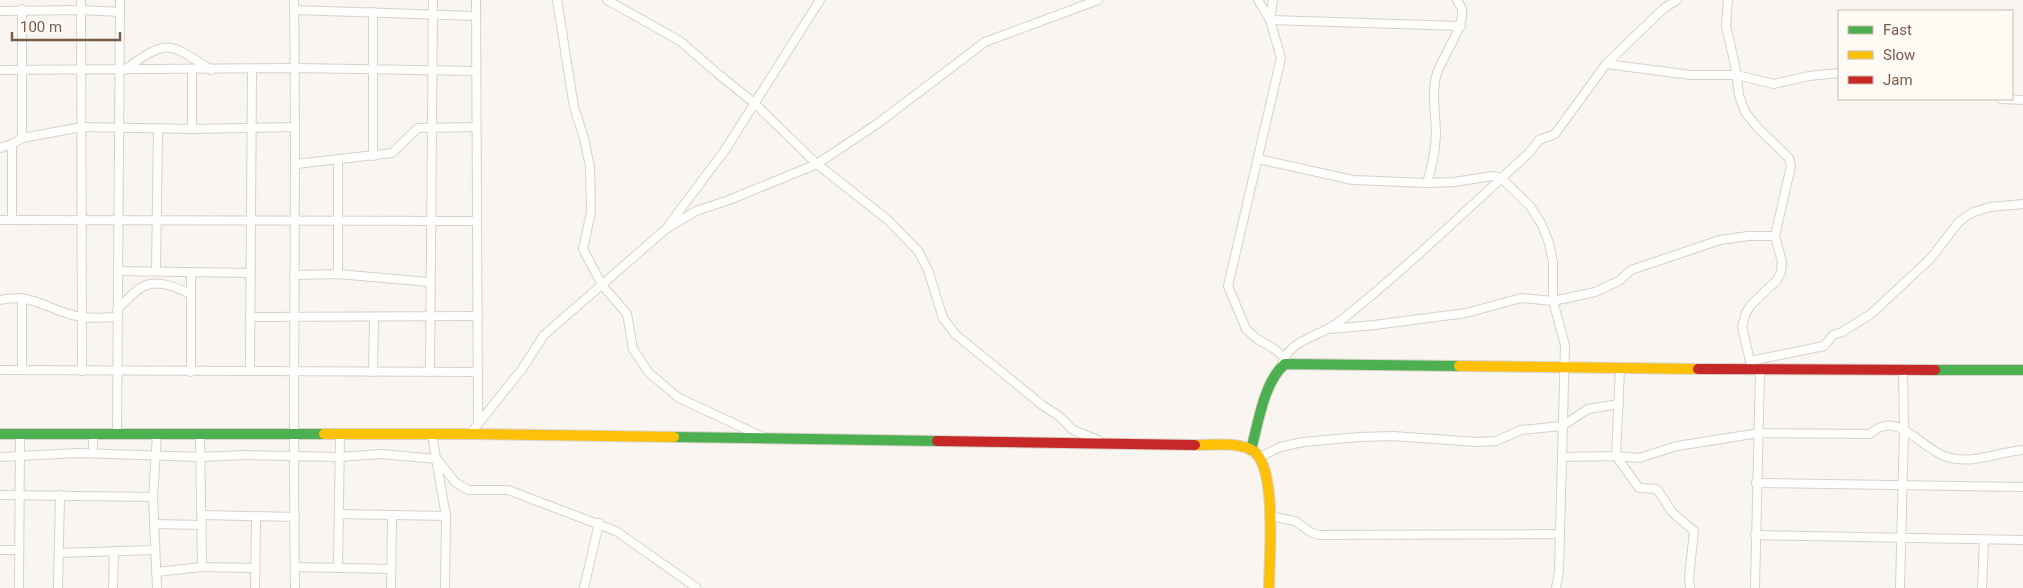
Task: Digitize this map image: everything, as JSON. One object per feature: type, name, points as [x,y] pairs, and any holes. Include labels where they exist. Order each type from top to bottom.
[{"type":"street","points":[[81,0],[82,370]]},
{"type":"street","points":[[116,434],[121,70],[120,0]]},
{"type":"street","points":[[294,0],[296,68],[296,222],[293,370],[295,588]]},
{"type":"street","points":[[430,372],[429,282],[433,0]]},
{"type":"street","points":[[476,0],[478,424]]},
{"type":"street","points":[[557,0],[574,106],[584,138],[590,167],[591,212],[583,250],[602,285],[627,314],[633,349],[649,373],[679,398],[767,439]]},
{"type":"street","points":[[607,0],[680,41],[754,102],[817,164],[888,220],[918,251],[928,270],[943,318],[955,334],[1042,406],[1059,416],[1073,430],[1102,442]]},
{"type":"street","points":[[666,229],[725,150],[820,0]]},
{"type":"street","points":[[470,434],[522,369],[544,335],[666,229],[696,211],[729,200],[817,164],[876,124],[984,42],[1098,0]]},
{"type":"street","points":[[1258,0],[1270,20],[1281,58],[1228,286],[1246,329],[1286,364],[2023,370]]},
{"type":"street","points":[[1270,20],[1273,0]]},
{"type":"street","points":[[1428,183],[1436,134],[1434,99],[1437,75],[1446,52],[1461,26],[1463,11],[1457,0]]},
{"type":"street","points":[[1252,450],[1270,387],[1289,350],[1304,338],[1336,324],[1409,264],[1529,153],[1539,140],[1556,134],[1606,64],[1663,9],[1677,0]]},
{"type":"street","points":[[1728,0],[1726,26],[1739,95],[1745,112],[1758,128],[1789,158],[1791,166],[1775,236],[1782,262],[1781,272],[1777,280],[1751,305],[1746,313],[1742,327],[1755,367],[1759,433],[1754,588]]},
{"type":"street","points":[[22,9],[22,138]]},
{"type":"street","points":[[0,11],[22,9],[120,12]]},
{"type":"street","points":[[295,10],[476,16]]},
{"type":"street","points":[[373,12],[373,156]]},
{"type":"street","points":[[1270,20],[1461,26]]},
{"type":"street","points":[[121,70],[154,49],[165,46],[174,47],[211,70]]},
{"type":"street","points":[[1606,64],[1691,75],[1736,75],[1774,84],[1809,76],[1838,73]]},
{"type":"street","points":[[0,70],[296,68],[476,72]]},
{"type":"street","points":[[250,371],[252,69]]},
{"type":"street","points":[[192,70],[192,129]]},
{"type":"street","points":[[0,148],[22,138],[82,127],[192,129],[295,127]]},
{"type":"street","points":[[296,164],[392,153],[418,128],[476,127]]},
{"type":"street","points":[[156,271],[158,128]]},
{"type":"street","points":[[12,144],[12,220]]},
{"type":"street","points":[[1258,159],[1353,180],[1428,183],[1454,182],[1493,176],[1501,178],[1530,206],[1542,225],[1549,243],[1552,262],[1553,301],[1565,344],[1566,367],[1562,426],[1560,570],[1556,588]]},
{"type":"street","points":[[338,160],[338,274]]},
{"type":"street","points":[[1755,367],[1824,346],[1833,335],[1842,332],[1878,307],[1931,258],[1958,223],[1965,217],[1990,207],[2023,204]]},
{"type":"street","points":[[0,220],[156,222],[476,221]]},
{"type":"street","points":[[1324,329],[1466,314],[1521,298],[1553,301],[1595,292],[1618,280],[1631,270],[1720,240],[1748,236],[1775,236]]},
{"type":"street","points":[[118,271],[250,273]]},
{"type":"street","points":[[191,272],[192,372]]},
{"type":"street","points":[[294,275],[338,274],[429,282]]},
{"type":"street","points":[[0,300],[22,298],[44,303],[61,312],[82,317],[117,313],[142,286],[155,283],[175,287],[191,294]]},
{"type":"street","points":[[22,298],[22,370]]},
{"type":"street","points":[[250,317],[430,318],[478,316]]},
{"type":"street","points":[[373,372],[374,317]]},
{"type":"street","points":[[1620,368],[1616,456],[1639,488],[1657,489],[1672,512],[1694,531],[1689,578],[1690,588]]},
{"type":"street","points":[[0,370],[478,372]]},
{"type":"street","points":[[1900,588],[1904,430],[1903,370]]},
{"type":"street","points":[[1260,457],[1280,447],[1303,442],[1393,436],[1496,441],[1522,430],[1562,426],[1588,409],[1619,404]]},
{"type":"street","points":[[1563,457],[1616,456],[1639,458],[1677,446],[1759,433],[1870,434],[1878,426],[1888,425],[1904,430],[1930,450],[1947,458],[1964,460],[2023,450]]},
{"type":"street","points":[[0,434],[470,434],[1102,442],[1241,446],[1252,450],[1260,457],[1266,470],[1269,516],[1269,588]]},
{"type":"street","points":[[19,588],[20,434]]},
{"type":"street","points":[[92,434],[93,453]]},
{"type":"street","points":[[157,434],[153,497],[157,588]]},
{"type":"street","points":[[200,434],[202,568]]},
{"type":"street","points":[[338,568],[340,435]]},
{"type":"street","points":[[432,435],[446,516],[445,588]]},
{"type":"street","points":[[0,457],[93,453],[200,457],[339,457],[381,454],[437,459],[455,482],[468,490],[508,490],[616,531],[697,588]]},
{"type":"street","points":[[1756,483],[2023,487]]},
{"type":"street","points":[[0,495],[153,497]]},
{"type":"street","points":[[58,588],[60,495]]},
{"type":"street","points":[[339,514],[446,516]]},
{"type":"street","points":[[202,515],[295,517]]},
{"type":"street","points":[[391,588],[392,516]]},
{"type":"street","points":[[1269,516],[1295,521],[1312,534],[1320,535],[1560,534]]},
{"type":"street","points":[[255,588],[256,517]]},
{"type":"street","points":[[584,588],[599,523]]},
{"type":"street","points":[[154,524],[202,525]]},
{"type":"street","points":[[1755,534],[2023,540]]},
{"type":"street","points":[[1982,588],[1984,539]]},
{"type":"street","points":[[0,550],[19,550]]},
{"type":"street","points":[[58,553],[155,550]]},
{"type":"street","points":[[113,588],[114,552]]},
{"type":"street","points":[[295,567],[391,569]]},
{"type":"street","points":[[156,572],[202,568],[255,568]]},
{"type":"traffic: fast","points":[[1251,450],[1267,392],[1272,381],[1285,364],[1459,366]]},
{"type":"traffic: fast","points":[[1935,370],[2023,370]]},
{"type":"traffic: fast","points":[[0,434],[324,434]]},
{"type":"traffic: fast","points":[[674,437],[937,441]]},
{"type":"traffic: slow","points":[[1459,366],[1698,369]]},
{"type":"traffic: slow","points":[[324,434],[674,437]]},
{"type":"traffic: slow","points":[[1195,445],[1224,444],[1246,447],[1252,450],[1260,459],[1266,474],[1269,493],[1269,588]]},
{"type":"traffic: jam","points":[[1698,369],[1935,370]]},
{"type":"traffic: jam","points":[[937,441],[1195,445]]}]
